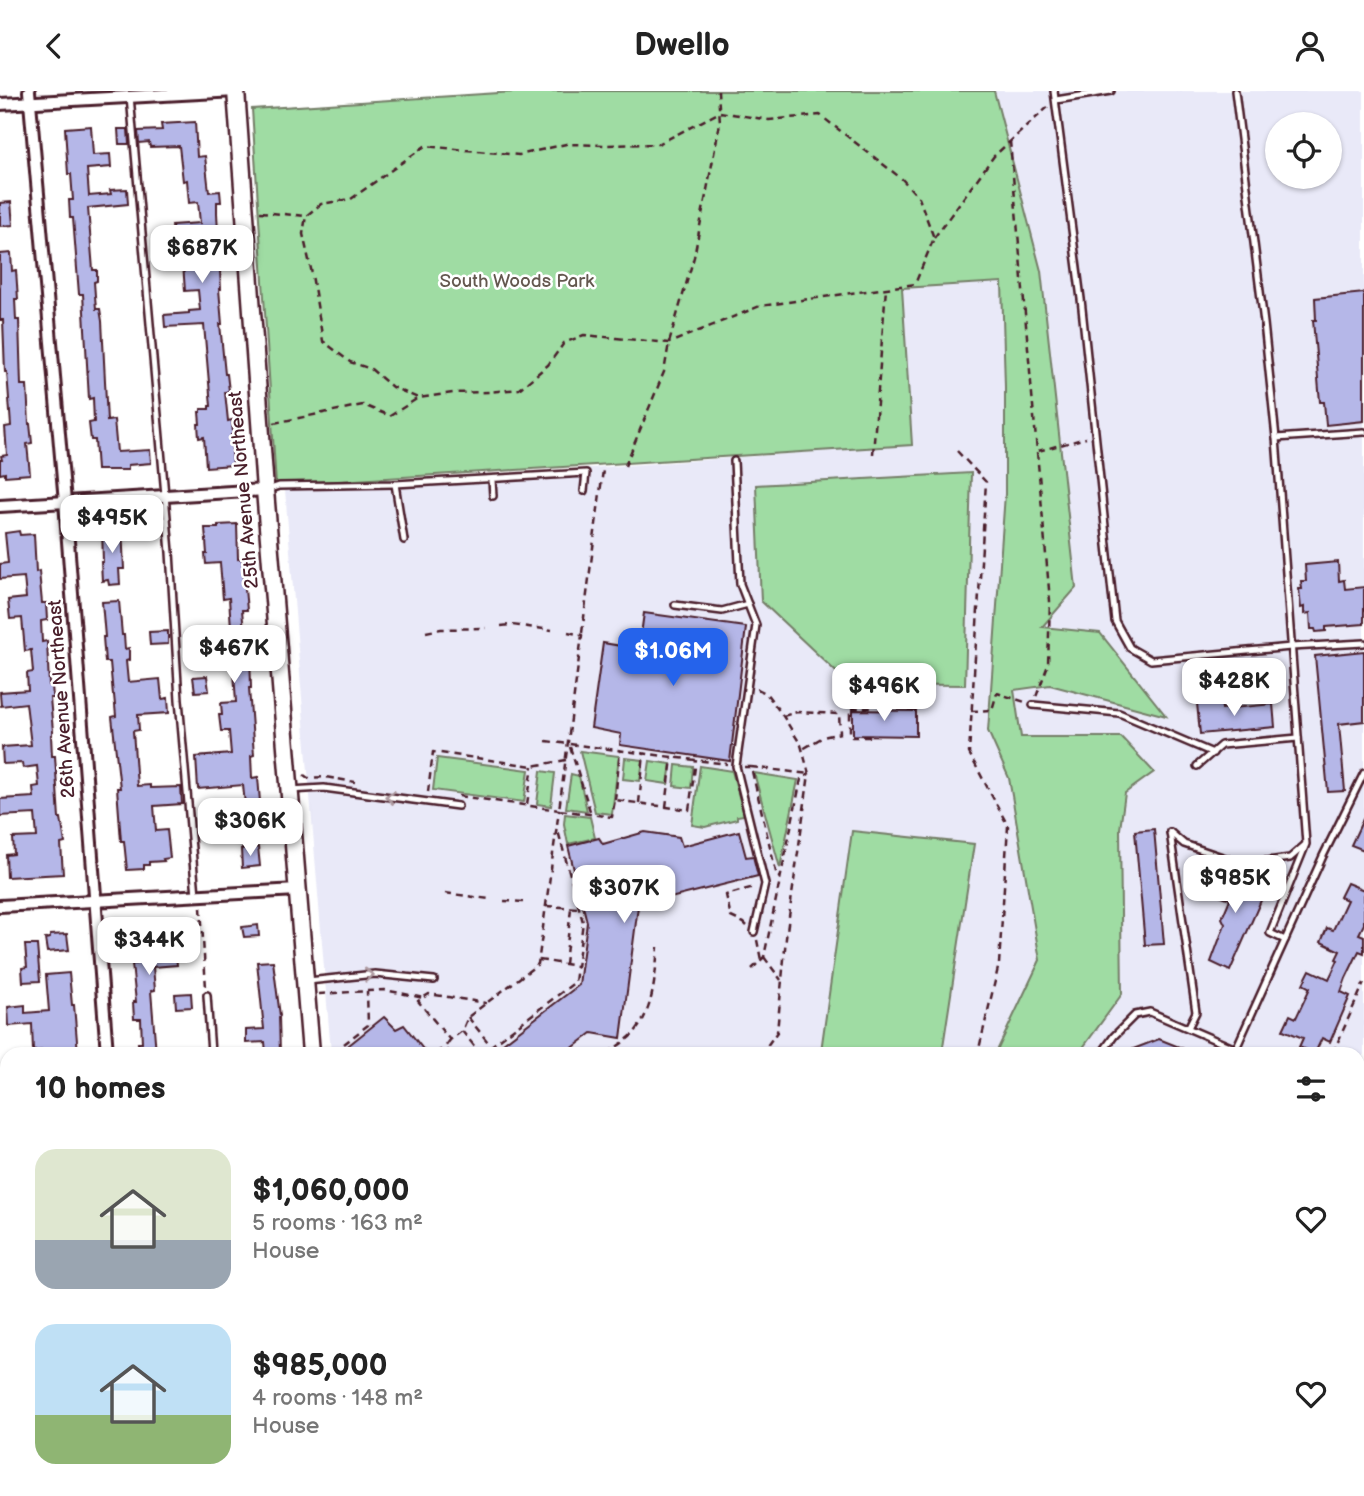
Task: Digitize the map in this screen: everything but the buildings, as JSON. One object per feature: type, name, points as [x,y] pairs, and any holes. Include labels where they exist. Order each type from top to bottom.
[{"type":"street","name":"25th Avenue Northeast","points":[[236,91],[310,1047]]},
{"type":"street","points":[[0,104],[30,97],[243,91]]},
{"type":"street","name":"26th Avenue Northeast","points":[[30,97],[65,502],[107,1047]]},
{"type":"street","points":[[0,506],[265,490]]},
{"type":"street","points":[[0,906],[298,890]]},
{"type":"lane","points":[[1054,91],[1081,299],[1115,621],[1130,648],[1151,660],[1364,643]]},
{"type":"lane","points":[[1056,100],[1111,91]]},
{"type":"lane","points":[[1234,91],[1265,323],[1306,843],[1270,933],[1286,940]]},
{"type":"lane","points":[[130,96],[170,552],[179,700],[198,895]]},
{"type":"lane","points":[[1276,438],[1364,432]]},
{"type":"lane","points":[[734,461],[740,584],[756,625],[736,766],[765,884],[754,932]]},
{"type":"lane","points":[[265,490],[279,487],[395,484],[586,473],[584,491]]},
{"type":"lane","points":[[492,479],[493,496]]},
{"type":"lane","points":[[395,484],[404,540]]},
{"type":"lane","points":[[675,605],[722,611],[748,604]]},
{"type":"lane","points":[[1033,705],[1119,712],[1213,753]]},
{"type":"lane","points":[[1197,766],[1221,745],[1298,738]]},
{"type":"lane","points":[[1237,1047],[1323,856],[1364,773]]},
{"type":"lane","points":[[290,790],[324,788],[458,806]]},
{"type":"lane","points":[[1188,1028],[1196,1012],[1170,832],[1184,844],[1234,861],[1290,858],[1306,843]]},
{"type":"lane","points":[[305,981],[375,974],[434,980]]},
{"type":"lane","points":[[206,995],[210,1047]]},
{"type":"lane","points":[[1106,1047],[1135,1015],[1150,1012],[1227,1047]]},
{"type":"path","points":[[625,466],[664,372],[669,343],[694,257],[720,123],[718,91]]},
{"type":"path","points":[[274,423],[363,405],[390,416],[418,398],[519,389],[548,365],[564,343],[584,335],[669,343],[761,306],[915,284],[934,238],[994,156],[1056,100]]},
{"type":"path","points":[[418,398],[392,387],[370,369],[350,362],[323,341],[303,234],[306,216],[321,204],[351,199],[425,146],[519,155],[566,144],[658,144],[720,111],[769,120],[820,115],[902,179],[919,198],[934,238]]},
{"type":"path","points":[[971,711],[992,710],[997,693],[1033,705],[1048,665],[1050,601],[1010,141]]},
{"type":"path","points":[[258,212],[306,216]]},
{"type":"path","points":[[873,454],[886,288]]},
{"type":"path","points":[[1037,452],[1096,435]]},
{"type":"path","points":[[957,451],[986,482],[969,753],[1008,826],[999,964],[979,1047]]},
{"type":"path","points":[[445,1047],[462,1031],[468,1017],[538,964],[603,470]]},
{"type":"path","points":[[501,626],[552,630]]},
{"type":"path","points":[[426,632],[486,628]]},
{"type":"path","points":[[568,632],[582,635]]},
{"type":"path","points":[[748,685],[766,693],[783,716],[802,750],[809,774],[786,938],[777,1032],[766,1047]]},
{"type":"path","points":[[870,737],[852,737],[850,710],[871,708],[872,685]]},
{"type":"path","points":[[783,716],[797,712],[839,714],[840,733],[823,737],[802,750]]},
{"type":"path","points":[[839,723],[850,723]]},
{"type":"path","points":[[547,741],[809,774]]},
{"type":"path","points":[[569,744],[591,814]]},
{"type":"path","points":[[453,795],[612,817],[620,751]]},
{"type":"path","points":[[428,792],[433,752],[533,766],[566,760]]},
{"type":"path","points":[[639,803],[644,754]]},
{"type":"path","points":[[666,807],[672,757]]},
{"type":"path","points":[[615,800],[689,810],[696,760]]},
{"type":"path","points":[[527,804],[533,766]]},
{"type":"path","points":[[751,767],[776,872],[780,879]]},
{"type":"path","points":[[752,969],[763,959],[801,779],[809,774]]},
{"type":"path","points":[[468,1017],[491,1046],[575,982],[583,922],[557,827]]},
{"type":"path","points":[[755,887],[726,895],[731,917],[744,922],[754,932],[763,959],[782,981]]},
{"type":"path","points":[[445,893],[489,899]]},
{"type":"path","points":[[198,895],[206,995]]},
{"type":"path","points":[[504,901],[524,902]]},
{"type":"path","points":[[546,906],[579,908]]},
{"type":"path","points":[[565,964],[571,908]]},
{"type":"path","points":[[616,1047],[633,1035],[646,1017],[658,947]]},
{"type":"path","points":[[538,960],[577,966]]},
{"type":"path","points":[[1337,1047],[1364,983]]},
{"type":"path","points":[[318,995],[385,990],[424,998]]},
{"type":"path","points":[[344,1044],[368,1024],[367,991]]},
{"type":"path","points":[[450,1040],[418,1001],[429,994],[486,1003]]},
{"type":"path","points":[[462,1031],[475,1047]]},
{"type":"shaded area","points":[[988,91],[1364,91],[1364,1047],[331,1047],[285,490],[911,445],[902,288],[1001,282]]},
{"type":"green space","name":"South Woods Park","points":[[529,91],[994,91],[1041,271],[1076,588],[1042,627],[1100,633],[1166,716],[1050,685],[1014,690],[1021,737],[1121,737],[1154,772],[1125,793],[1120,829],[1122,994],[1083,1047],[999,1047],[1040,960],[1009,778],[988,731],[1005,494],[1002,282],[902,288],[912,445],[276,485],[252,109]]},
{"type":"green space","points":[[971,473],[965,685],[849,684],[761,601],[756,485]]},
{"type":"green space","points":[[580,751],[619,756],[612,814],[595,812]]},
{"type":"green space","points":[[437,758],[529,770],[524,802],[433,790]]},
{"type":"green space","points":[[625,758],[643,760],[640,781],[623,779]]},
{"type":"green space","points":[[650,761],[671,764],[668,784],[647,781]]},
{"type":"green space","points":[[676,765],[693,767],[691,788],[674,786]]},
{"type":"green space","points":[[700,766],[732,771],[744,815],[705,827],[692,825]]},
{"type":"green space","points":[[541,771],[555,773],[551,806],[537,804]]},
{"type":"green space","points":[[754,773],[798,780],[780,868]]},
{"type":"green space","points":[[571,774],[579,776],[587,811],[566,808]]},
{"type":"green space","points":[[565,814],[590,817],[595,838],[568,844]]},
{"type":"green space","points":[[852,831],[974,844],[943,1047],[822,1047]]}]
